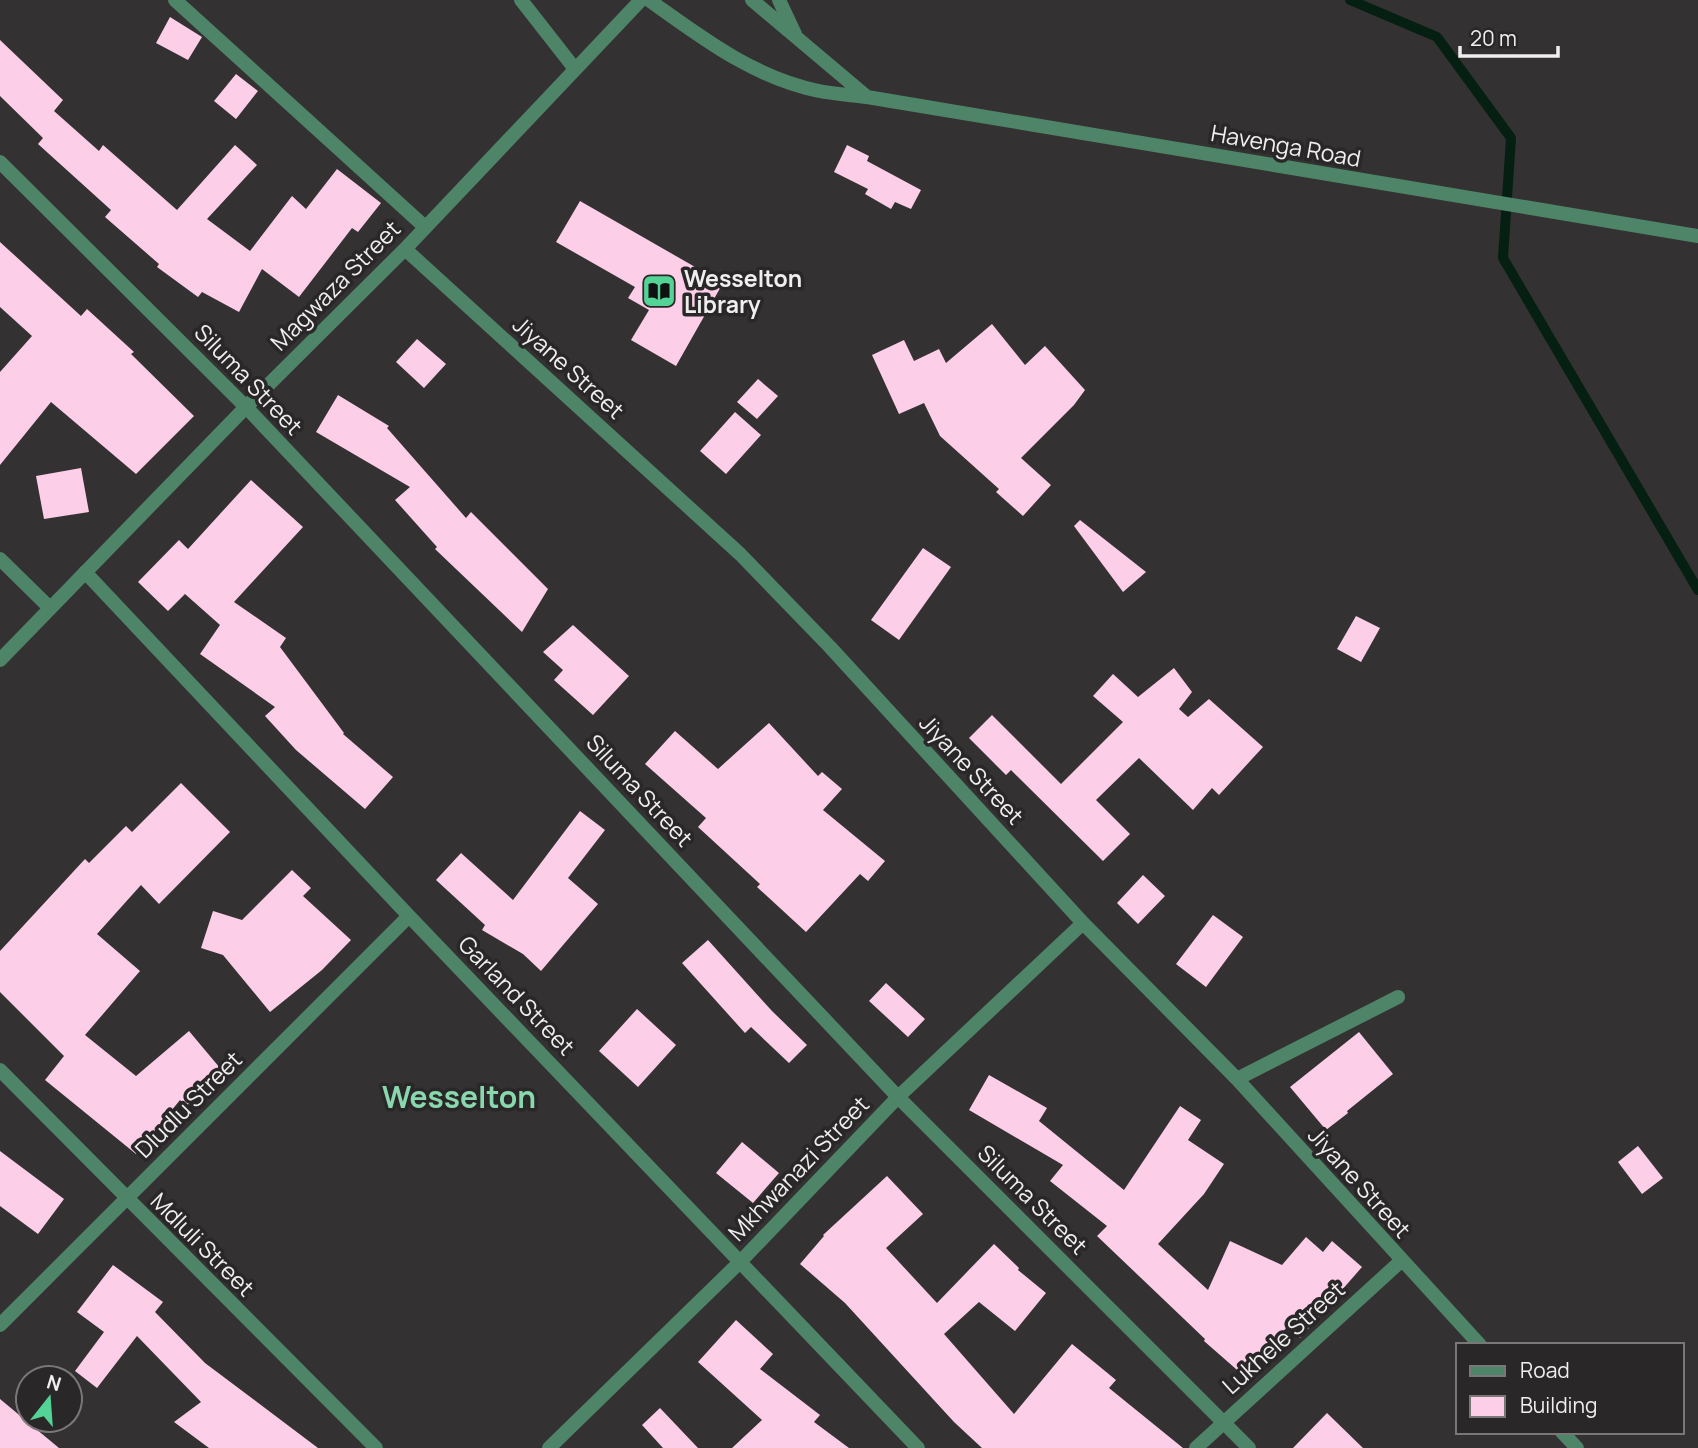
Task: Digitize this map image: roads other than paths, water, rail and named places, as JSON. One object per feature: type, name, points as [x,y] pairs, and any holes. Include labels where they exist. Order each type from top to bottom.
[{"type":"street","points":[[175,0],[425,227]]},
{"type":"street","points":[[521,0],[575,69]]},
{"type":"street","name":"Magwaza Street","points":[[0,660],[246,407],[405,250],[641,0]]},
{"type":"street","name":"Havenga Road","points":[[649,0],[719,50],[768,74],[817,91],[867,97],[1698,236]]},
{"type":"street","name":"Havenga Road","points":[[751,0],[867,97]]},
{"type":"street","points":[[779,0],[799,42]]},
{"type":"street","name":"Siluma Street","points":[[0,162],[246,407],[898,1097],[1249,1448]]},
{"type":"street","name":"Jiyane Street","points":[[405,250],[740,554],[839,657],[1083,923],[1237,1079],[1478,1343]]},
{"type":"street","points":[[0,559],[50,608]]},
{"type":"street","name":"Garland Street","points":[[85,572],[409,916],[918,1448]]},
{"type":"street","name":"Dludlu Street","points":[[0,1325],[409,916]]},
{"type":"street","name":"Mkhwanazi Street","points":[[549,1448],[741,1261],[898,1097],[1083,923]]},
{"type":"street","points":[[1237,1079],[1398,998]]},
{"type":"street","name":"Mdluli Street","points":[[0,1070],[376,1448]]},
{"type":"street","name":"Lukhele Street","points":[[1196,1448],[1401,1261]]},
{"type":"street","points":[[1564,1434],[1577,1448]]},
{"type":"waterway","points":[[1350,0],[1437,37],[1511,138],[1503,258],[1698,590]]},
{"type":"place","name":"Wesselton Library","points":[[659,291]]},
{"type":"district","name":"Wesselton","points":[[459,1096]]}]
